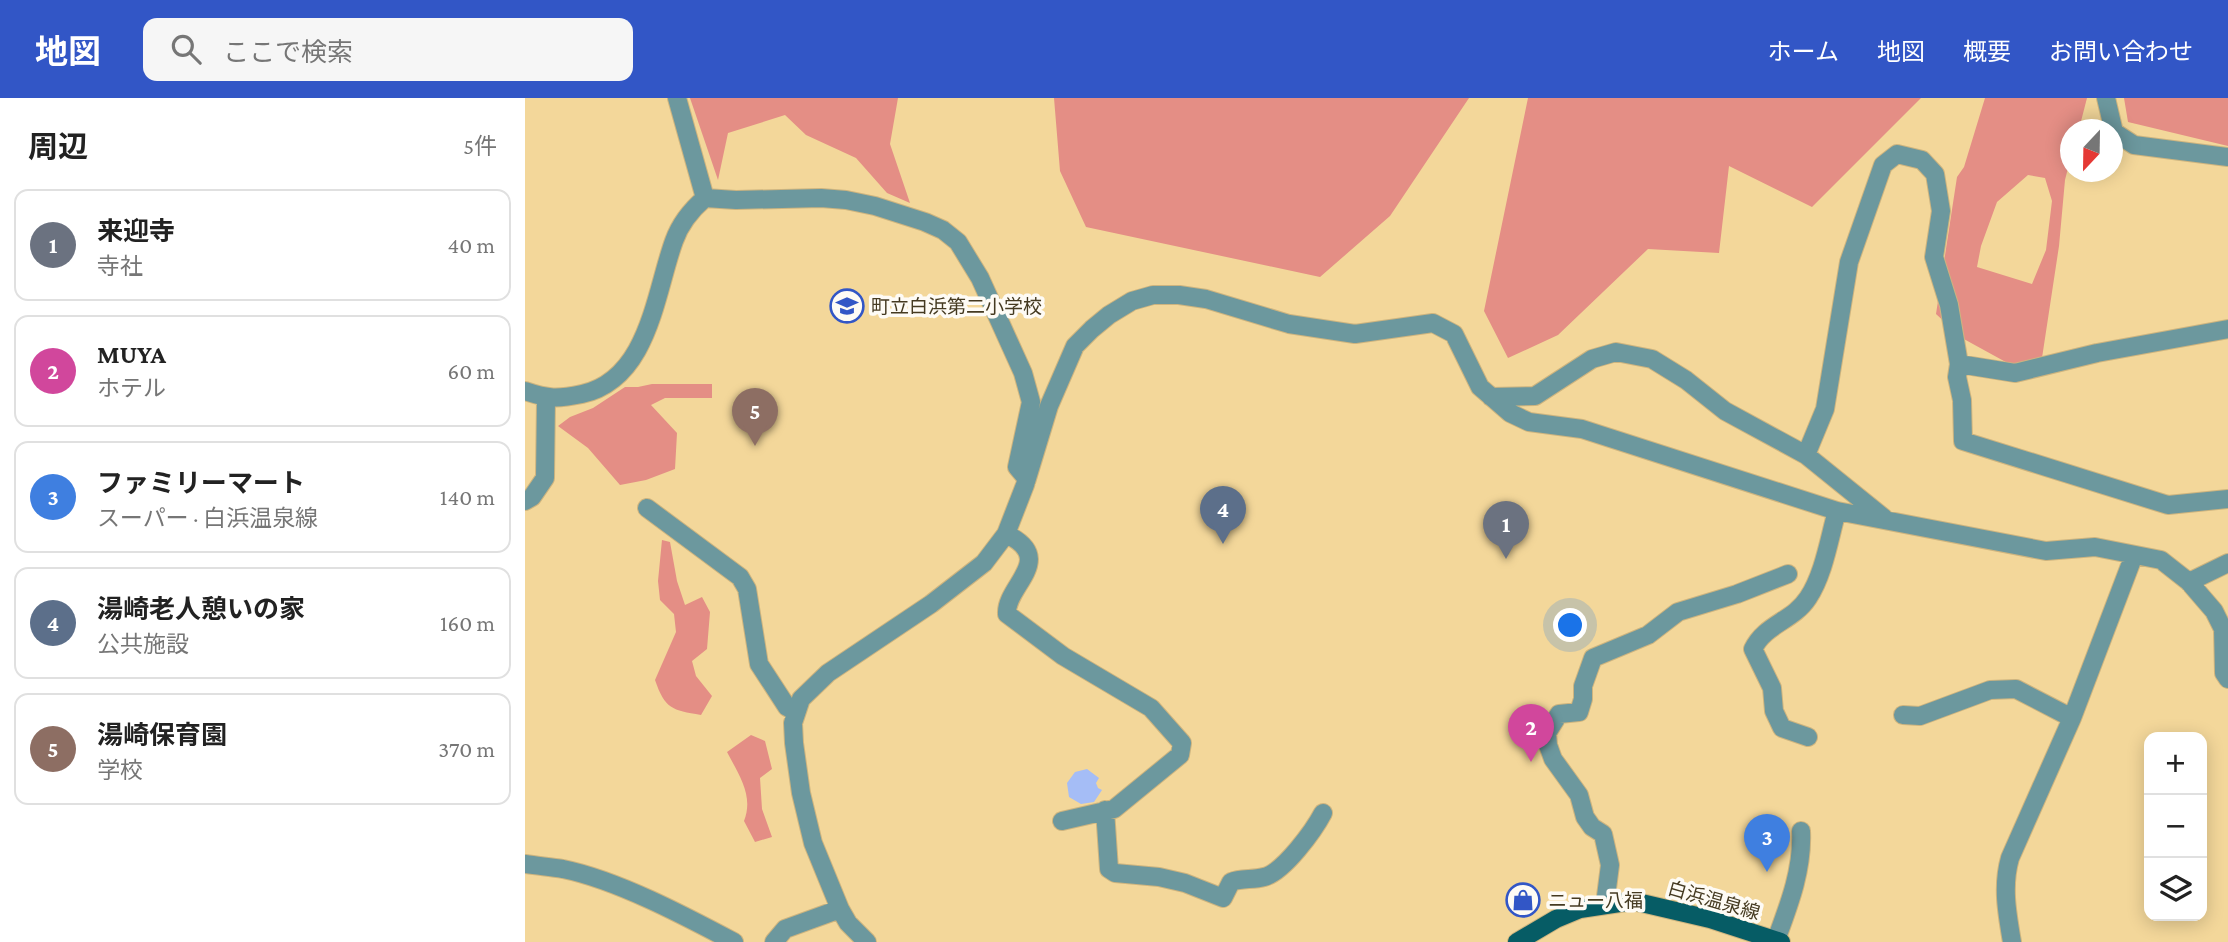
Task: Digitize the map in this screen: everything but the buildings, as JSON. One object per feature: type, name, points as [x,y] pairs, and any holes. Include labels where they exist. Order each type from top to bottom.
[{"type":"main road","name":"白浜温泉線","points":[[1517,942],[1556,919],[1580,909],[1633,901],[1646,902],[1779,941]]},
{"type":"street","points":[[677,98],[705,198]]},
{"type":"street","points":[[2106,98],[2113,132],[2133,145],[2228,158]]},
{"type":"street","points":[[1806,455],[1825,409],[1849,262],[1883,165],[1897,154],[1922,160],[1935,174],[1941,211],[1934,257],[1949,305],[1959,364],[1957,377],[1962,400],[1963,441],[2168,505],[2228,499]]},
{"type":"street","points":[[525,391],[546,398],[592,391],[619,373],[643,339],[675,239],[685,219],[705,198]]},
{"type":"street","points":[[705,198],[846,200],[925,222],[943,230],[958,242],[981,278],[1023,373],[1031,408],[1017,467],[1027,478]]},
{"type":"street","points":[[867,942],[848,923],[839,909],[813,843],[801,793],[794,743],[796,712],[801,699],[828,673],[984,563],[1006,534],[1049,406],[1075,346],[1109,316],[1132,301],[1153,295],[1206,299],[1289,324],[1355,334],[1433,323],[1454,334],[1480,387],[1510,413],[1529,422],[1582,429],[1837,511],[2046,551],[2095,547],[2161,560],[2189,582],[2226,629],[2224,673],[2228,679]]},
{"type":"street","points":[[1959,364],[2015,373],[2097,352],[2228,329]]},
{"type":"street","points":[[1491,397],[1535,396],[1592,359],[1616,352],[1652,359],[1686,380],[1725,411],[1806,455],[1888,521]]},
{"type":"street","points":[[525,501],[545,478],[546,398]]},
{"type":"street","points":[[647,508],[740,577],[747,589],[759,664],[787,707],[796,712]]},
{"type":"street","points":[[1808,737],[1782,728],[1774,711],[1772,688],[1753,649],[1759,636],[1794,614],[1808,599],[1818,576],[1837,511]]},
{"type":"street","points":[[1006,534],[1025,547],[1028,554],[1023,580],[1007,604],[1007,614],[1063,656],[1151,708],[1182,743],[1180,755],[1114,808],[1062,821]]},
{"type":"street","points":[[2012,942],[2005,889],[2005,875],[2010,858],[2072,718],[2134,555]]},
{"type":"street","points":[[2189,582],[2228,563]]},
{"type":"street","points":[[1605,904],[1610,865],[1604,834],[1592,827],[1585,817],[1579,795],[1553,759],[1547,733],[1559,715],[1579,712],[1583,686],[1593,658],[1648,635],[1678,612],[1737,594],[1788,574]]},
{"type":"street","points":[[1903,715],[1920,716],[1990,690],[2016,690],[2072,718]]},
{"type":"street","points":[[1105,810],[1109,869],[1115,873],[1159,877],[1185,883],[1223,898],[1231,882],[1273,873],[1316,827],[1324,813]]},
{"type":"street","points":[[1779,941],[1802,853],[1801,831]]},
{"type":"street","points":[[525,864],[565,869],[608,883],[686,916],[734,942]]},
{"type":"street","points":[[774,942],[785,929],[839,909]]},
{"type":"shaded area","points":[[690,98],[898,98],[890,144],[910,203],[887,193],[856,158],[806,135],[785,115],[728,133],[718,180]]},
{"type":"shaded area","points":[[1054,98],[1469,98],[1390,216],[1320,277],[1086,227],[1060,171]]},
{"type":"shaded area","points":[[1528,98],[1921,98],[1812,207],[1729,166],[1719,253],[1648,249],[1558,335],[1508,358],[1484,311]]},
{"type":"shaded area","points":[[1985,98],[2087,98],[2082,119],[2060,119],[2060,182],[2065,182],[2059,246],[2042,358],[2013,366],[1962,338],[1936,314],[1957,177],[1964,167]],"holes":[[[2028,175],[2045,178],[2052,201],[2046,250],[2032,284],[1977,267],[1981,246],[1997,202]]]},
{"type":"shaded area","points":[[2124,98],[2228,98],[2228,146],[2128,122]]},
{"type":"shaded area","points":[[712,384],[712,398],[665,398],[651,405],[677,433],[675,469],[646,480],[620,485],[588,448],[558,426],[625,387]]},
{"type":"shaded area","points":[[662,540],[670,542],[677,581],[685,605],[702,597],[710,612],[707,649],[692,661],[696,676],[712,696],[701,715],[671,706],[662,697],[655,680],[676,632],[674,614],[660,600],[658,581]]},
{"type":"shaded area","points":[[751,735],[765,741],[772,769],[760,778],[762,809],[772,837],[755,842],[744,821],[747,803],[744,786],[727,752]]},
{"type":"water","points":[[1087,769],[1099,778],[1096,783],[1102,790],[1094,802],[1081,804],[1069,797],[1067,783],[1075,772]]},
{"type":"place","name":"町立白浜第二小学校","points":[[847,306]]},
{"type":"place","name":"湯崎保育園","points":[[755,446]]},
{"type":"place","name":"湯崎老人憩いの家","points":[[1223,544]]},
{"type":"place","name":"来迎寺","points":[[1506,559]]},
{"type":"place","name":"MUYA","points":[[1531,762]]},
{"type":"place","name":"ファミリーマート","points":[[1767,872]]},
{"type":"place","name":"ニュー八福","points":[[1523,900]]}]
